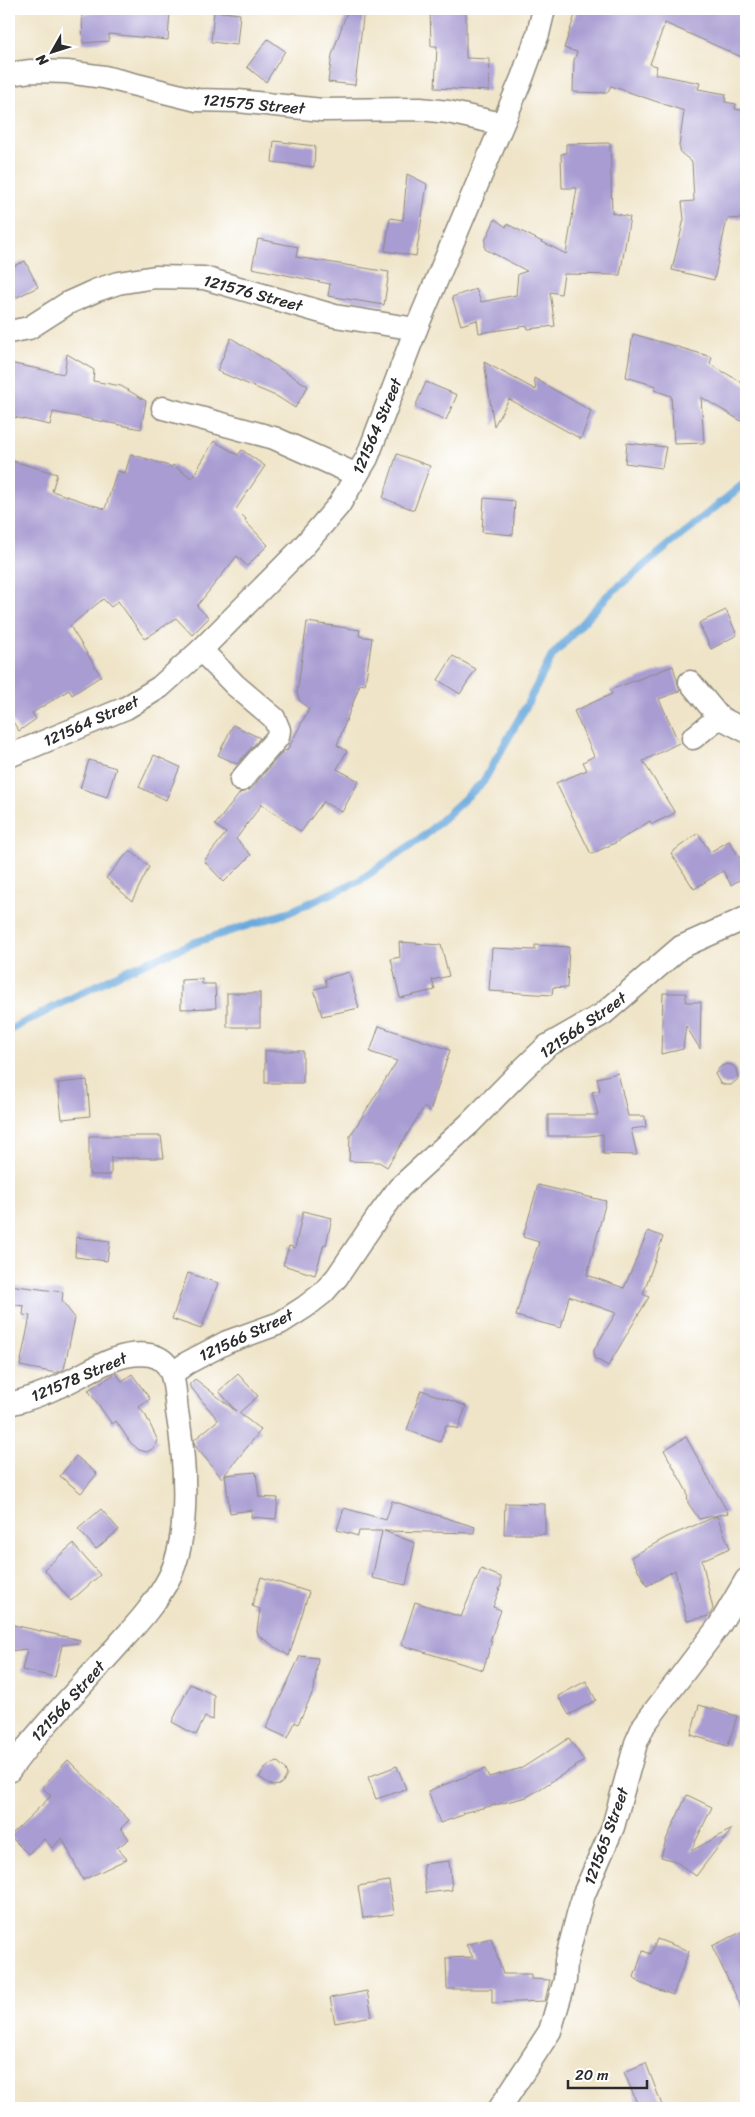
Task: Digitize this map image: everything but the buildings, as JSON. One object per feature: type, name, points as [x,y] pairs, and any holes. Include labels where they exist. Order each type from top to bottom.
[{"type":"street","name":"121564 Street","points":[[9,756],[126,708],[160,687],[201,650],[302,548],[339,505],[367,458],[416,329],[522,78],[538,34],[544,9]]},
{"type":"street","name":"121575 Street","points":[[9,74],[31,71],[67,72],[104,77],[197,100],[238,101],[322,110],[420,109],[448,112],[502,124]]},
{"type":"street","name":"121576 Street","points":[[9,332],[29,328],[68,303],[97,290],[118,283],[155,277],[204,278],[335,316],[416,329]]},
{"type":"street","points":[[163,408],[274,438],[357,476]]},
{"type":"street","points":[[201,650],[234,685],[274,718],[279,730],[278,737],[241,780]]},
{"type":"street","points":[[690,682],[719,717],[746,731]]},
{"type":"street","points":[[693,738],[719,717]]},
{"type":"street","name":"121566 Street","points":[[9,1771],[57,1712],[142,1620],[170,1575],[179,1544],[183,1513],[182,1439],[172,1374],[187,1363],[227,1342],[280,1323],[323,1293],[337,1277],[374,1221],[400,1188],[469,1124],[547,1046],[603,1014],[681,947],[728,928],[746,918]]},
{"type":"street","name":"121578 Street","points":[[9,1404],[50,1391],[120,1357],[135,1354],[151,1355],[161,1359],[168,1365],[172,1374]]},
{"type":"street","name":"121565 Street","points":[[500,2108],[550,2031],[565,1980],[566,1961],[584,1894],[613,1828],[636,1744],[644,1724],[719,1626],[746,1580]]},
{"type":"waterway","points":[[9,1030],[123,972],[196,942],[287,913],[359,881],[424,836],[483,782],[552,656],[608,595],[746,482]]}]
